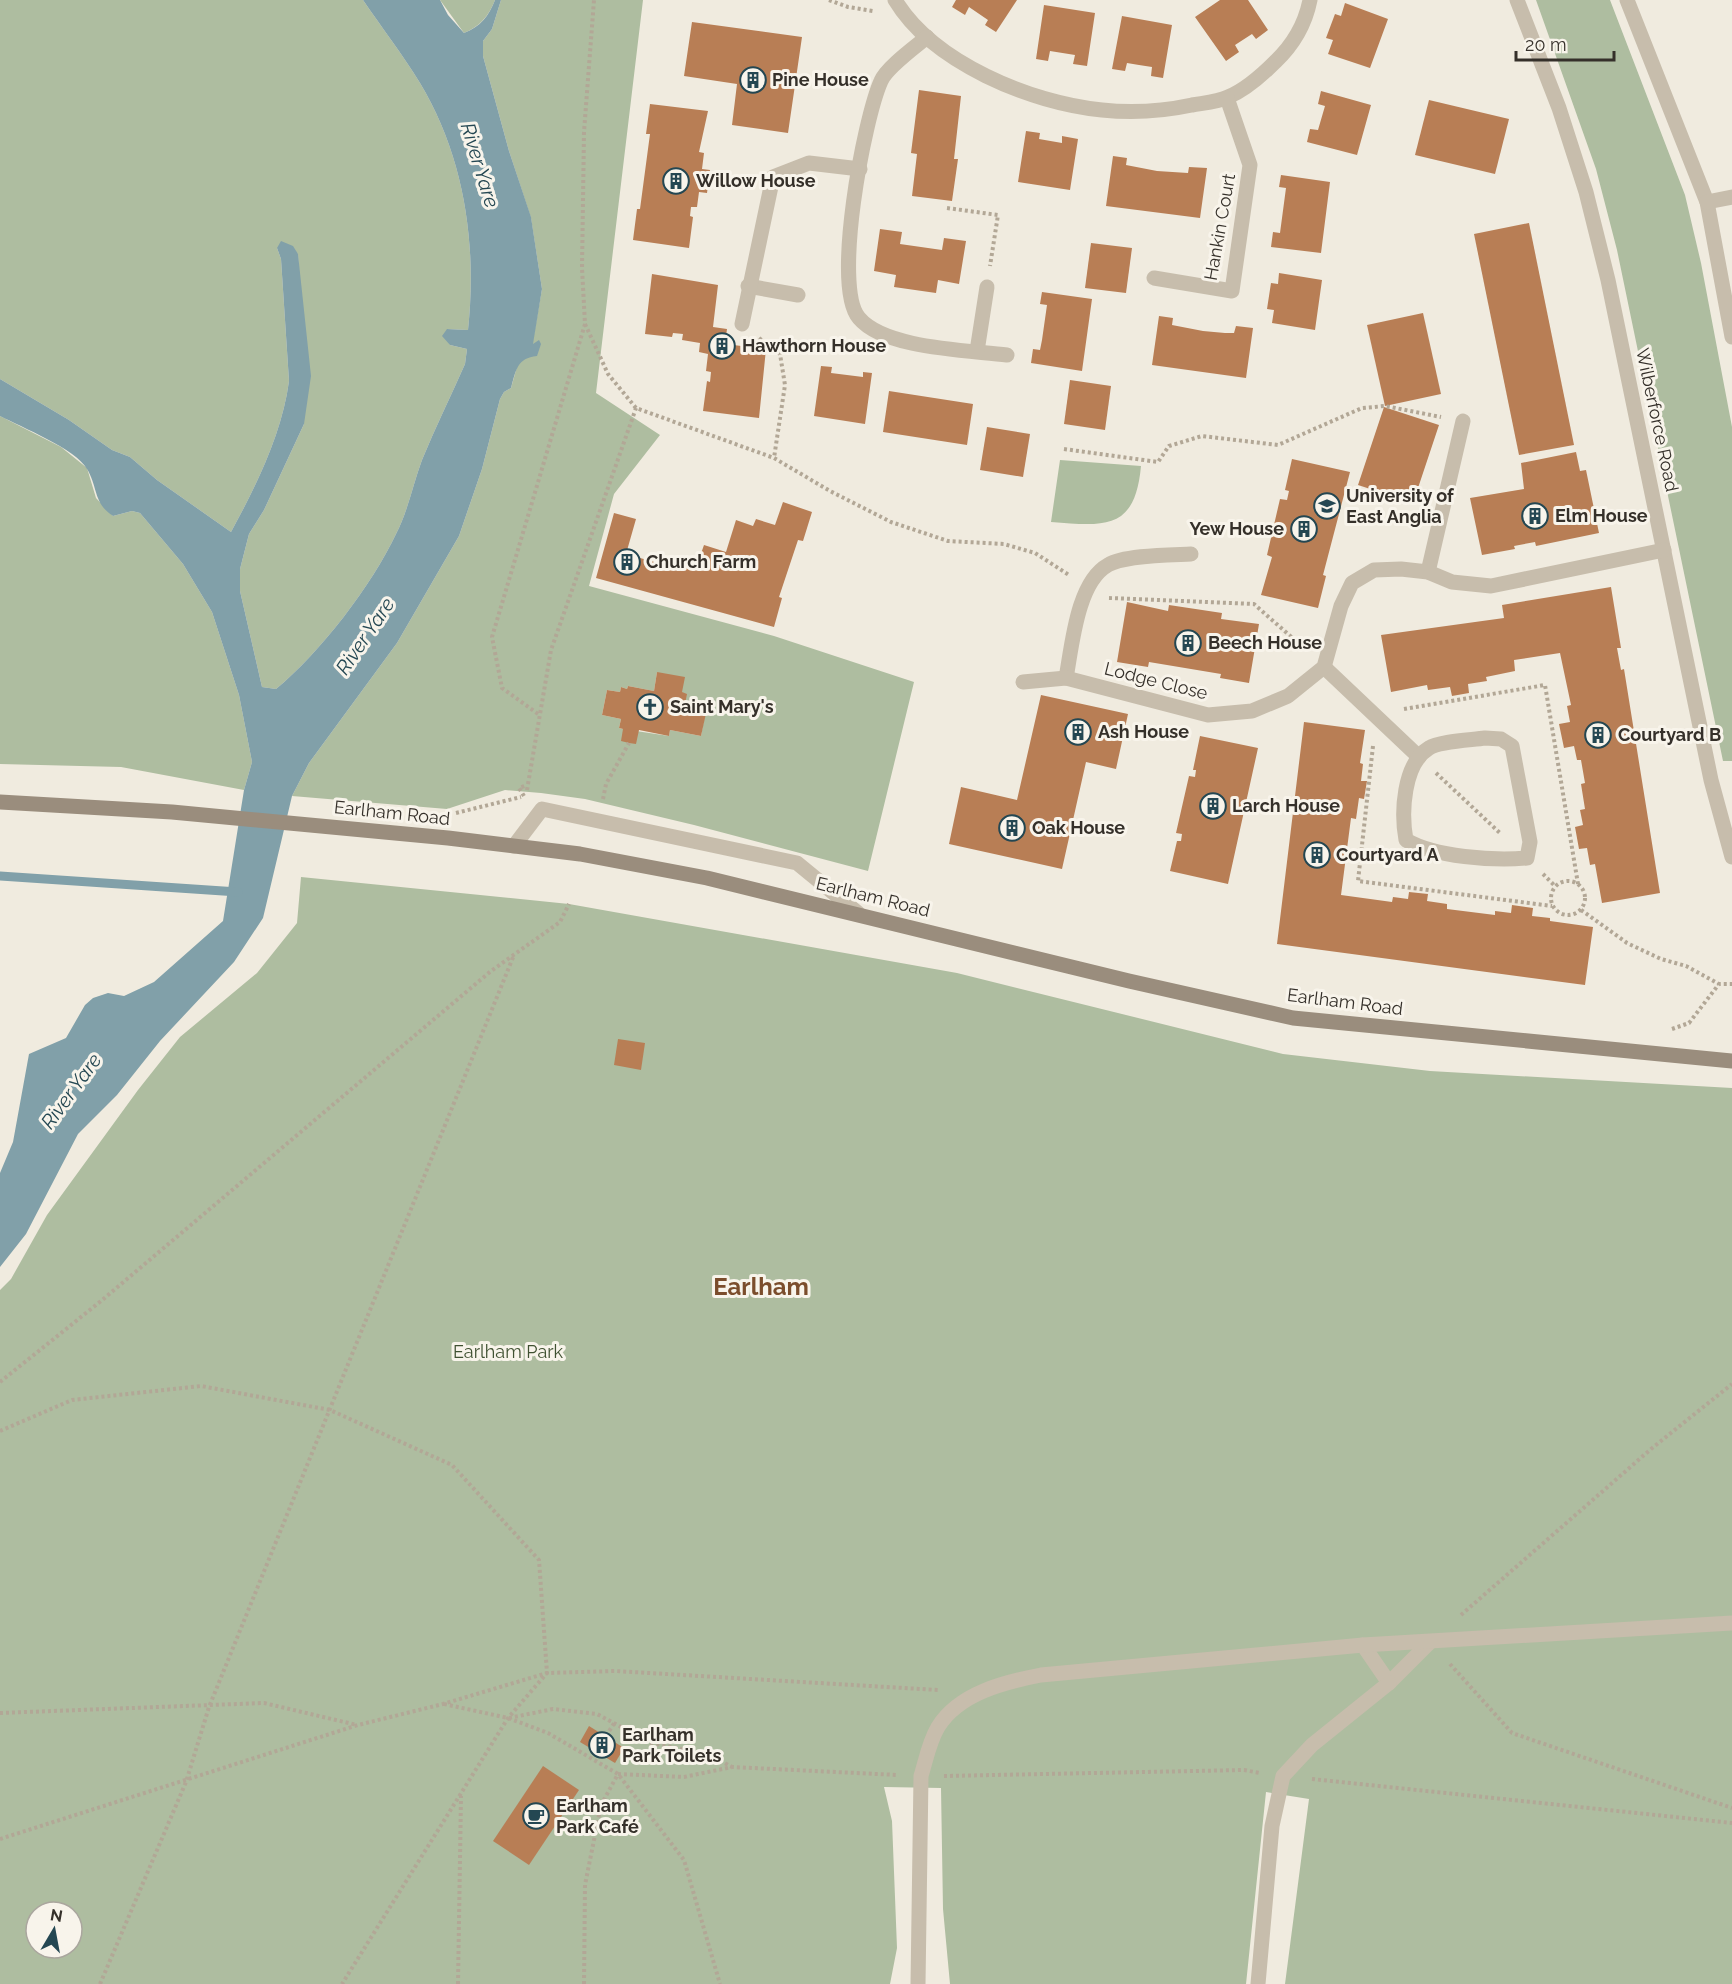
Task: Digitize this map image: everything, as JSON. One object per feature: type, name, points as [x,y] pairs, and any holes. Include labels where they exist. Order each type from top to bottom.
[{"type":"main road","name":"Earlham Road","points":[[0,802],[172,812],[326,826],[580,854],[696,876],[858,913],[1129,981],[1293,1018],[1732,1061]]},
{"type":"street","points":[[895,0],[906,16],[927,37],[957,61],[1000,83],[1050,100],[1102,110],[1173,109],[1227,98],[1264,73],[1291,46],[1307,14],[1310,0]]},
{"type":"street","name":"Wilberforce Road","points":[[1516,0],[1559,108],[1586,192],[1608,280],[1711,780],[1732,856]]},
{"type":"street","points":[[1627,0],[1707,202],[1732,337]]},
{"type":"street","points":[[927,37],[882,78],[872,106],[860,169],[847,263],[848,291],[858,317],[874,331],[905,341],[1007,355]]},
{"type":"street","name":"Hankin Court","points":[[1154,278],[1232,291],[1250,165],[1227,98]]},
{"type":"street","points":[[742,324],[748,286],[773,177],[810,163],[860,169]]},
{"type":"street","points":[[1707,202],[1732,197]]},
{"type":"street","points":[[748,286],[798,295]]},
{"type":"street","points":[[977,351],[987,287]]},
{"type":"street","points":[[1428,572],[1463,421]]},
{"type":"street","points":[[1419,757],[1324,667],[1341,606],[1352,583],[1374,570],[1401,569],[1428,572],[1452,582],[1491,586],[1664,550]]},
{"type":"street","points":[[1066,678],[1087,586],[1109,564],[1143,557],[1191,554]]},
{"type":"street","name":"Lodge Close","points":[[1023,682],[1066,678],[1208,715],[1252,711],[1288,696],[1324,667]]},
{"type":"street","points":[[1485,738],[1501,739],[1512,746],[1530,842],[1527,858],[1509,860],[1422,849],[1406,840],[1404,827],[1410,771],[1419,757],[1430,747],[1485,738]]},
{"type":"street","points":[[514,846],[542,809],[797,863],[858,913]]},
{"type":"street","points":[[918,1984],[921,1776],[931,1743],[946,1717],[973,1696],[1004,1682],[1041,1675],[1363,1645],[1732,1623]]},
{"type":"street","points":[[1258,1984],[1272,1826],[1283,1776],[1312,1745],[1389,1683],[1430,1642]]},
{"type":"street","points":[[1363,1645],[1389,1683]]},
{"type":"path","points":[[538,714],[502,687],[492,638],[585,324],[582,268],[584,132],[594,0]]},
{"type":"path","points":[[830,0],[848,7],[906,16]]},
{"type":"path","points":[[947,208],[998,215],[987,287]]},
{"type":"path","points":[[585,324],[608,374],[636,408],[774,458],[830,491],[891,522],[948,542],[1004,544],[1035,553],[1102,597],[1254,604],[1324,667]]},
{"type":"path","points":[[742,324],[780,354],[785,385],[774,458]]},
{"type":"path","points":[[1064,449],[1158,462],[1169,446],[1202,436],[1278,445],[1362,408],[1385,406],[1463,421]]},
{"type":"path","points":[[450,814],[525,796],[519,788],[527,785],[538,714],[552,650],[636,408]]},
{"type":"path","points":[[1552,906],[1358,881],[1374,736],[1394,711],[1545,685],[1578,884],[1585,897],[1581,910]]},
{"type":"path","points":[[603,796],[606,784],[629,743]]},
{"type":"path","points":[[1419,757],[1555,886]]},
{"type":"path","points":[[1578,884],[1562,882],[1555,886],[1550,896],[1552,906],[1558,913],[1568,915],[1581,910]]},
{"type":"path","points":[[0,1382],[101,1301],[490,971],[560,922],[569,904]]},
{"type":"path","points":[[1581,910],[1627,943],[1661,959],[1686,966],[1719,984],[1732,984]]},
{"type":"path","points":[[100,1984],[186,1782],[209,1707],[514,955]]},
{"type":"path","points":[[1665,1032],[1689,1023],[1719,984]]},
{"type":"path","points":[[1732,1384],[1651,1449],[1430,1642],[1512,1732],[1732,1808]]},
{"type":"path","points":[[0,1431],[72,1400],[201,1386],[330,1410],[452,1465],[539,1560],[547,1673],[508,1718],[342,1984]]},
{"type":"path","points":[[0,1839],[186,1782],[358,1725],[443,1704],[547,1673],[615,1671],[941,1690]]},
{"type":"path","points":[[0,1713],[209,1707],[264,1703],[358,1725]]},
{"type":"path","points":[[443,1704],[508,1718],[548,1733],[618,1774],[684,1860],[720,1984]]},
{"type":"path","points":[[508,1718],[553,1709],[597,1714],[651,1743],[708,1754],[732,1767]]},
{"type":"path","points":[[606,1736],[615,1722]]},
{"type":"path","points":[[618,1774],[684,1777],[732,1767],[921,1776],[1244,1770],[1732,1823]]},
{"type":"path","points":[[584,1984],[585,1885],[601,1805],[618,1774]]},
{"type":"path","points":[[458,1984],[461,1794]]},
{"type":"green space","points":[[0,0],[363,0],[420,83],[448,141],[464,203],[471,266],[468,330],[447,329],[450,345],[467,349],[465,364],[427,448],[404,516],[386,554],[359,596],[327,638],[276,689],[262,687],[240,591],[240,569],[249,534],[264,510],[304,424],[298,254],[277,248],[281,259],[289,381],[286,401],[267,459],[231,532],[157,480],[130,457],[112,450],[69,420],[0,379]]},
{"type":"green space","points":[[440,0],[495,0],[483,20],[464,33]]},
{"type":"green space","points":[[501,0],[643,0],[596,393],[660,435],[614,494],[589,586],[774,636],[914,682],[868,871],[585,799],[541,793],[505,790],[447,809],[292,796],[309,763],[397,643],[459,536],[482,469],[500,399],[504,392],[511,388],[518,363],[527,357],[532,345],[542,289],[531,218],[509,151],[483,56],[483,41],[492,29]],"holes":[[[657,672],[682,692],[685,704],[706,709],[701,736],[670,730],[669,736],[623,729],[619,728],[621,719],[602,715],[607,690],[620,692],[621,687],[627,689],[628,686],[654,691]]]},
{"type":"green space","points":[[1536,0],[1610,0],[1685,195],[1701,263],[1732,427],[1732,761],[1723,761],[1617,250],[1596,169]]},
{"type":"green space","points":[[0,416],[61,447],[87,468],[96,498],[113,516],[132,511],[140,513],[183,564],[212,612],[239,695],[252,762],[244,790],[121,767],[0,764]]},
{"type":"green space","points":[[1060,460],[1141,466],[1138,487],[1132,503],[1114,520],[1102,523],[1051,522]]},
{"type":"green space","name":"Earlham Park","points":[[301,877],[569,904],[957,973],[1283,1054],[1430,1071],[1732,1088],[1732,1984],[1285,1984],[1309,1799],[1266,1792],[1246,1984],[950,1984],[943,1909],[941,1788],[884,1787],[892,1821],[897,1948],[890,1984],[0,1984],[0,1290],[11,1279],[47,1215],[138,1090],[180,1037],[257,973],[297,923]]},
{"type":"water","name":"River Yare","points":[[363,0],[440,0],[448,15],[464,33],[475,28],[483,20],[495,0],[501,0],[492,29],[483,41],[483,56],[509,151],[531,217],[542,289],[533,344],[539,340],[541,344],[537,356],[525,359],[518,366],[511,388],[504,392],[500,399],[482,469],[459,536],[397,643],[309,763],[292,796],[263,918],[234,962],[160,1041],[117,1095],[78,1134],[26,1234],[0,1267],[0,1173],[13,1142],[29,1054],[66,1038],[85,1005],[93,998],[108,993],[124,996],[154,982],[223,921],[244,790],[252,762],[239,695],[212,612],[183,564],[140,513],[132,511],[113,516],[102,506],[87,469],[81,461],[60,446],[0,416],[0,379],[69,420],[112,450],[130,457],[157,480],[231,532],[267,459],[286,401],[289,381],[281,259],[277,248],[281,241],[293,246],[298,254],[311,376],[304,424],[264,510],[249,534],[240,569],[240,591],[262,687],[276,689],[310,657],[344,617],[386,554],[404,516],[422,460],[465,364],[467,349],[450,345],[442,336],[447,329],[468,330],[471,266],[464,203],[448,141],[420,83]]},
{"type":"building","points":[[956,0],[1017,0],[996,32],[985,25],[988,20],[969,7],[965,15],[952,7]]},
{"type":"building","points":[[1220,0],[1248,0],[1268,30],[1256,39],[1252,34],[1235,45],[1239,52],[1226,61],[1195,17]]},
{"type":"building","points":[[1345,3],[1388,19],[1370,68],[1328,54],[1333,40],[1326,38],[1335,14],[1341,16]]},
{"type":"building","points":[[1044,5],[1095,13],[1087,66],[1073,64],[1075,55],[1050,51],[1048,61],[1036,59]]},
{"type":"building","points":[[1122,16],[1172,25],[1163,78],[1151,76],[1152,67],[1127,63],[1125,71],[1112,69]]},
{"type":"building","name":"Pine House","points":[[692,22],[802,37],[788,133],[732,125],[737,84],[684,76]]},
{"type":"building","points":[[919,90],[961,96],[954,159],[958,159],[952,201],[912,196],[917,154],[911,153]]},
{"type":"building","points":[[1321,91],[1371,105],[1357,155],[1307,142],[1310,129],[1318,130],[1325,106],[1318,104]]},
{"type":"building","points":[[1429,100],[1509,119],[1495,174],[1415,155]]},
{"type":"building","name":"Willow House","points":[[650,104],[708,111],[699,152],[704,153],[702,169],[710,170],[707,193],[699,192],[697,207],[691,207],[690,216],[693,217],[689,248],[633,240],[637,209],[640,209],[650,134],[646,134]]},
{"type":"building","points":[[1026,131],[1040,133],[1039,139],[1062,143],[1062,136],[1078,139],[1070,190],[1018,182]]},
{"type":"building","points":[[1113,156],[1127,158],[1126,165],[1157,171],[1188,173],[1189,167],[1207,168],[1200,218],[1106,206]]},
{"type":"building","points":[[1281,175],[1330,182],[1321,253],[1271,247],[1273,232],[1280,233],[1286,188],[1279,187]]},
{"type":"building","points":[[1529,223],[1574,445],[1519,455],[1474,234]]},
{"type":"building","points":[[880,229],[902,232],[900,244],[942,250],[944,238],[966,241],[959,284],[938,280],[936,293],[894,287],[896,275],[874,271]]},
{"type":"building","points":[[1091,243],[1132,248],[1126,293],[1085,288]]},
{"type":"building","points":[[1279,273],[1322,280],[1315,330],[1272,323],[1274,310],[1267,309],[1271,283],[1278,284]]},
{"type":"building","name":"Hawthorn House","points":[[652,274],[718,285],[713,327],[727,329],[725,344],[766,349],[759,418],[703,411],[707,381],[710,382],[711,372],[706,371],[708,354],[699,352],[700,343],[682,340],[683,334],[673,333],[672,337],[645,334]]},
{"type":"building","points":[[1042,292],[1092,299],[1082,371],[1031,363],[1033,349],[1040,350],[1042,340],[1047,305],[1040,304]]},
{"type":"building","points":[[1423,313],[1441,394],[1385,406],[1367,325]]},
{"type":"building","points":[[1159,316],[1173,318],[1172,325],[1203,331],[1234,333],[1236,326],[1253,328],[1246,378],[1152,365]]},
{"type":"building","points":[[821,366],[832,367],[831,373],[863,377],[863,372],[872,373],[865,424],[814,416]]},
{"type":"building","points":[[1070,380],[1111,386],[1105,430],[1064,424]]},
{"type":"building","points":[[889,391],[973,404],[967,445],[883,432]]},
{"type":"building","points":[[1384,407],[1439,425],[1413,503],[1358,485]]},
{"type":"building","points":[[987,427],[1030,434],[1023,477],[980,470]]},
{"type":"building","name":"Elm House","points":[[1576,452],[1580,471],[1586,470],[1599,533],[1536,546],[1535,542],[1514,546],[1515,549],[1482,555],[1470,498],[1524,489],[1521,463]]},
{"type":"building","name":"Yew House","points":[[1292,459],[1350,472],[1323,575],[1326,576],[1318,608],[1261,595],[1272,557],[1267,555],[1280,499],[1287,500],[1289,491],[1285,490]]},
{"type":"building","points":[[783,502],[812,512],[803,541],[798,540],[779,597],[782,598],[774,627],[596,578],[614,513],[636,519],[626,554],[679,569],[682,559],[697,565],[704,545],[726,552],[736,520],[753,526],[756,519],[775,525]]},
{"type":"building","name":"Courtyard B","points":[[1611,587],[1621,648],[1617,648],[1621,670],[1624,669],[1660,893],[1602,903],[1595,864],[1590,865],[1587,848],[1579,849],[1575,827],[1583,825],[1580,810],[1585,809],[1581,784],[1585,783],[1581,760],[1577,760],[1574,746],[1564,748],[1559,724],[1570,722],[1567,706],[1571,705],[1560,653],[1514,660],[1515,671],[1486,677],[1487,681],[1468,684],[1469,693],[1452,696],[1450,687],[1428,690],[1427,685],[1391,692],[1381,635],[1504,618],[1502,605]]},
{"type":"building","name":"Beech House","points":[[1127,602],[1168,611],[1169,605],[1222,613],[1221,619],[1259,624],[1249,683],[1220,678],[1221,674],[1149,662],[1148,667],[1117,662]]},
{"type":"building","name":"Saint Mary's","points":[[657,672],[685,677],[682,692],[687,694],[685,704],[707,709],[701,736],[670,730],[669,736],[639,730],[636,744],[621,741],[623,729],[619,728],[621,719],[602,715],[607,690],[620,692],[621,687],[627,689],[628,686],[654,691]]},
{"type":"building","points":[[1041,695],[1128,714],[1116,769],[1086,762],[1062,869],[949,844],[961,787],[1017,800]]},
{"type":"building","name":"Courtyard A","points":[[1304,722],[1365,730],[1360,763],[1363,764],[1361,781],[1367,781],[1364,799],[1359,798],[1356,819],[1351,818],[1341,895],[1392,902],[1393,897],[1408,899],[1409,892],[1428,894],[1427,901],[1447,904],[1447,909],[1495,915],[1495,911],[1511,913],[1512,905],[1533,908],[1532,916],[1550,918],[1550,921],[1593,927],[1585,985],[1277,944]]},
{"type":"building","name":"Larch House","points":[[1200,736],[1258,748],[1228,884],[1170,871],[1177,841],[1181,841],[1182,834],[1176,833],[1189,776],[1195,777],[1196,770],[1193,770]]},
{"type":"building","points":[[618,1039],[645,1043],[641,1070],[614,1065]]},
{"type":"building","name":"Earlham Park Toilets","points":[[589,1726],[624,1748],[615,1763],[580,1742]]},
{"type":"building","name":"Earlham Park Café","points":[[543,1766],[579,1790],[529,1865],[493,1841]]},
{"type":"waterway","points":[[0,876],[238,892]]},
{"type":"place","name":"Pine House","points":[[753,80]]},
{"type":"place","name":"Willow House","points":[[676,181]]},
{"type":"place","name":"Hawthorn House","points":[[722,346]]},
{"type":"place","name":"University of East Anglia","points":[[1327,506]]},
{"type":"place","name":"Elm House","points":[[1535,516]]},
{"type":"place","name":"Yew House","points":[[1304,529]]},
{"type":"place","name":"Church Farm","points":[[627,562]]},
{"type":"place","name":"Beech House","points":[[1188,643]]},
{"type":"place","name":"Saint Mary's","points":[[650,707]]},
{"type":"place","name":"Ash House","points":[[1078,732]]},
{"type":"place","name":"Courtyard B","points":[[1598,735]]},
{"type":"place","name":"Larch House","points":[[1213,806]]},
{"type":"place","name":"Oak House","points":[[1012,828]]},
{"type":"place","name":"Courtyard A","points":[[1317,855]]},
{"type":"place","name":"Earlham Park Toilets","points":[[602,1745]]},
{"type":"place","name":"Earlham Park Café","points":[[536,1816]]},
{"type":"district","name":"Earlham","points":[[761,1287]]}]
